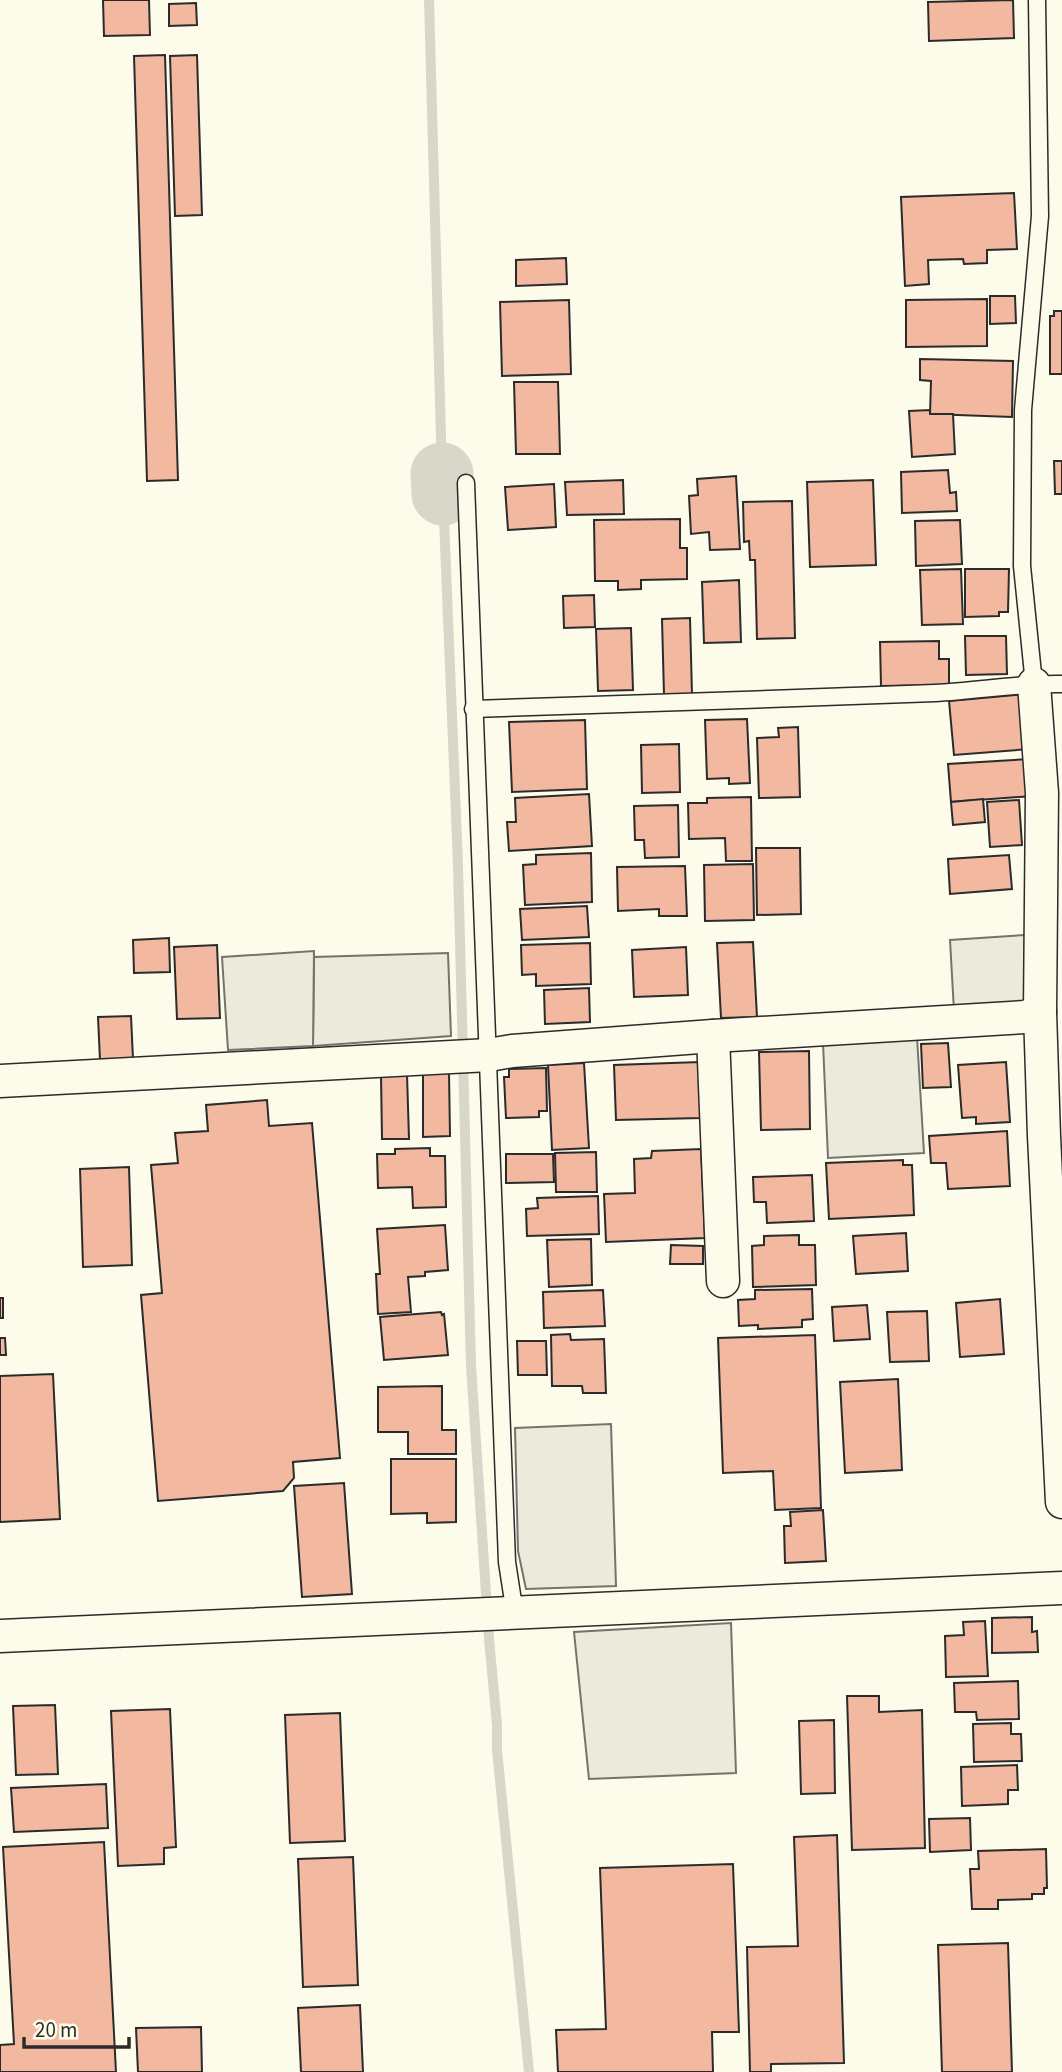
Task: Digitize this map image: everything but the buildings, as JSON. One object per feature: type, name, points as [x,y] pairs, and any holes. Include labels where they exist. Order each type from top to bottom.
[{"type":"street","points":[[1048,684],[1042,793],[1062,1502]]},
{"type":"street","points":[[0,1081],[471,1056],[713,1036],[1025,1017],[1050,1008]]},
{"type":"street","points":[[713,1036],[723,1281]]},
{"type":"street","points":[[0,1636],[1062,1588]]},
{"type":"lane","points":[[473,709],[672,704],[939,692],[1048,684],[1022,552],[1023,411],[1040,216],[1037,0]]},
{"type":"lane","points":[[467,483],[473,709],[471,1056],[506,1562],[512,1614]]},
{"type":"shaded area","points":[[1025,935],[1024,1007],[954,1011],[950,940]]},
{"type":"shaded area","points":[[314,951],[313,1046],[228,1050],[222,957]]},
{"type":"shaded area","points":[[448,953],[451,1036],[313,1046],[314,957]]},
{"type":"shaded area","points":[[917,1037],[924,1153],[828,1158],[823,1043]]},
{"type":"shaded area","points":[[611,1424],[616,1586],[526,1589],[518,1551],[515,1428]]},
{"type":"shaded area","points":[[731,1623],[736,1773],[589,1779],[574,1632]]},
{"type":"waterway","points":[[429,0],[442,474]]},
{"type":"waterway","points":[[442,474],[443,494]]},
{"type":"waterway","points":[[443,494],[458,865],[471,1366],[497,1750],[529,2072]]}]
